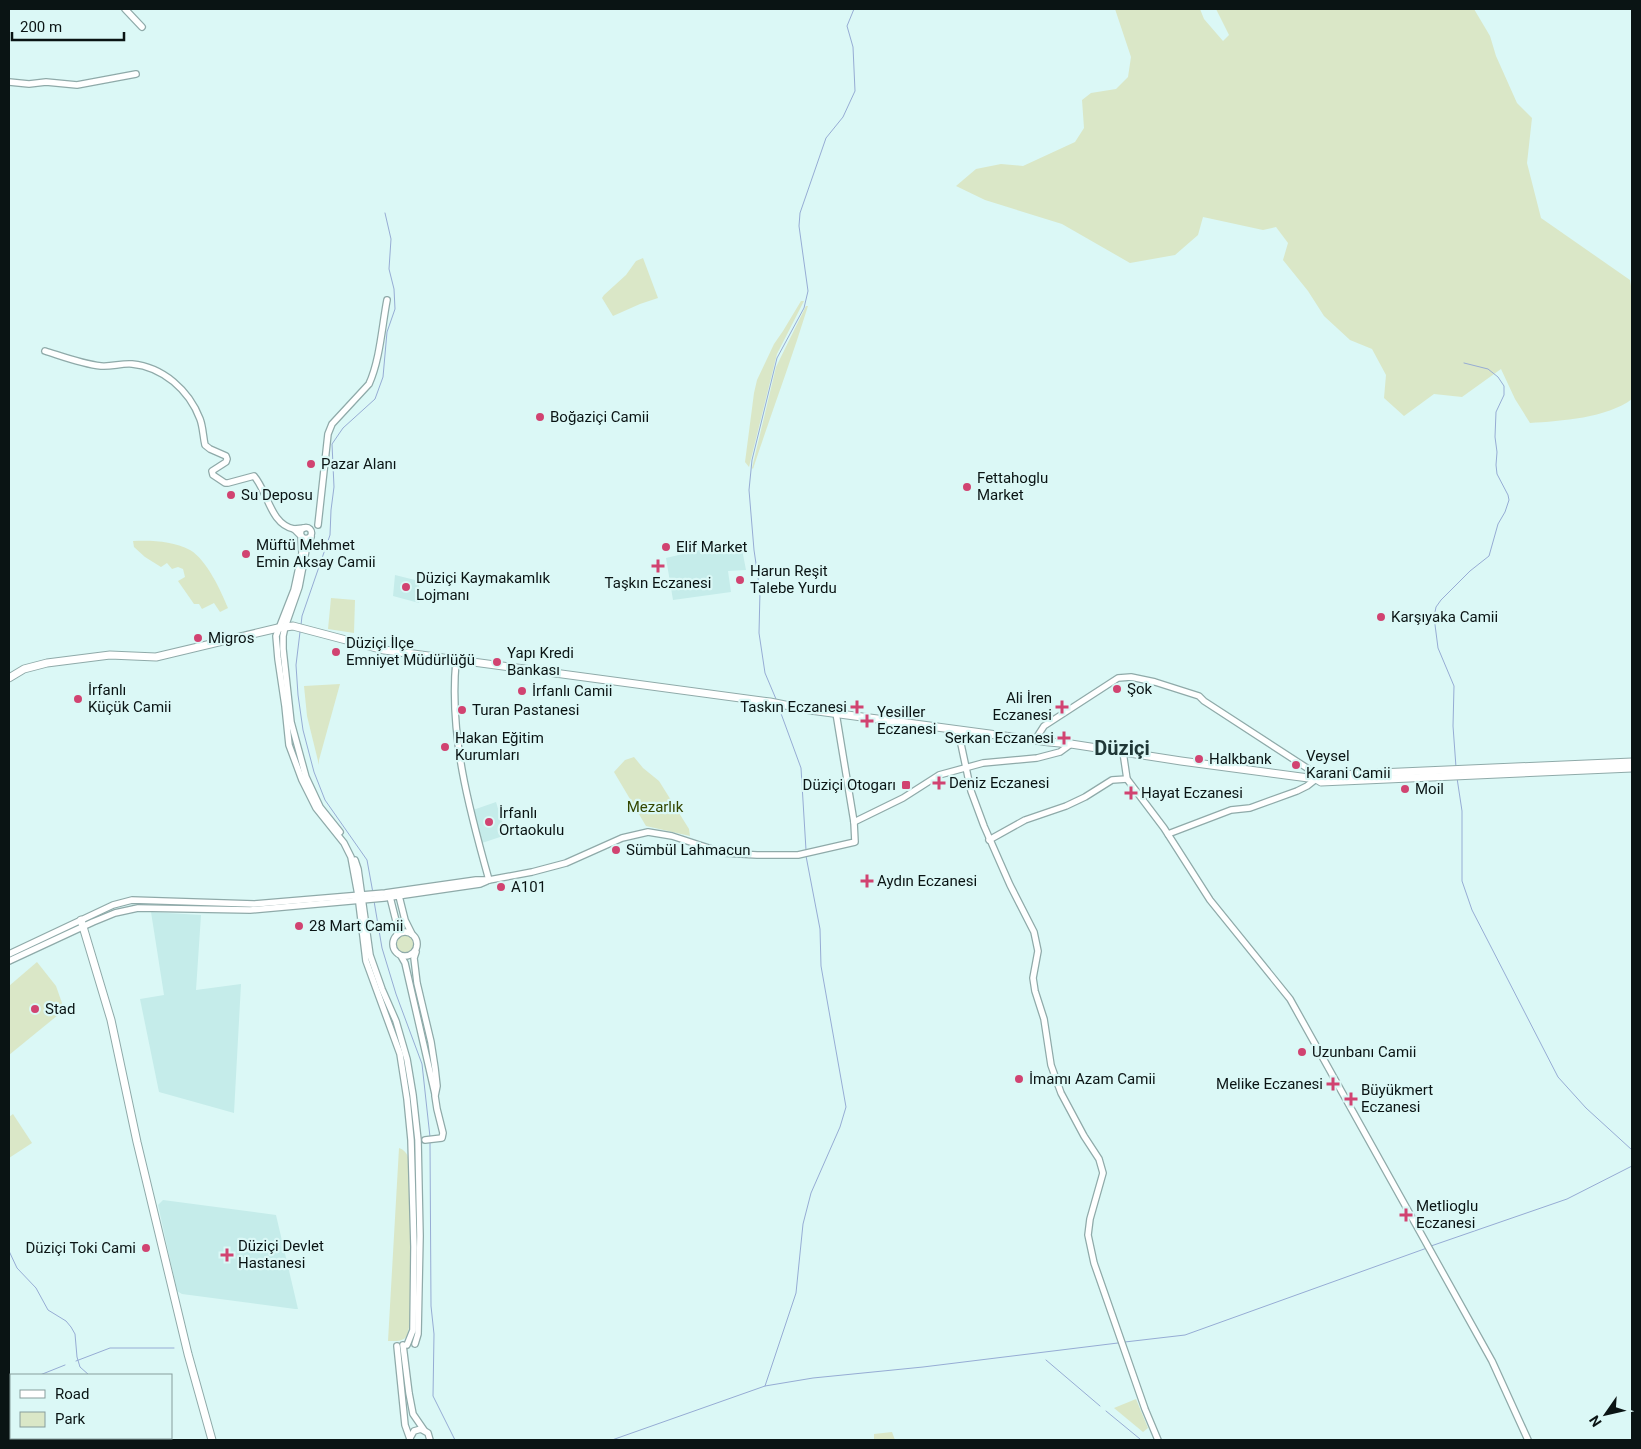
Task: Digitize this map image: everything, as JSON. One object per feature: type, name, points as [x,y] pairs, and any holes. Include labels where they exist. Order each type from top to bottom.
[{"type":"main road","points":[[9,678],[24,669],[47,663],[110,655],[156,657],[286,627],[314,632],[384,650],[456,661],[1071,744],[1316,779],[1321,782],[1632,762]]},
{"type":"main road","points":[[1456,773],[1632,768]]},
{"type":"main road","points":[[82,923],[111,1020],[137,1142],[188,1354],[212,1440]]},
{"type":"main road","points":[[137,1142],[143,1183],[183,1351],[207,1440]]},
{"type":"street","points":[[125,9],[142,27]]},
{"type":"street","points":[[9,82],[29,84],[46,82],[76,85],[136,74]]},
{"type":"street","points":[[294,529],[306,539],[316,532],[328,434],[332,424],[369,384],[378,355],[387,300]]},
{"type":"street","points":[[45,351],[81,362],[102,366],[131,364],[152,368],[165,374],[180,387],[201,419],[205,445],[226,456],[226,462],[212,471],[213,475],[225,483],[254,476],[268,503],[282,524],[287,528],[315,528],[318,525]]},
{"type":"street","points":[[286,627],[302,553],[301,530],[307,528]]},
{"type":"street","points":[[307,528],[312,531],[307,545],[299,587],[286,627],[276,636],[289,744],[302,780],[316,808],[344,843],[351,857],[363,897],[370,955],[396,1021],[407,1059],[418,1140],[420,1236],[418,1334],[415,1344]]},
{"type":"street","points":[[456,661],[454,686],[460,762],[489,880]]},
{"type":"street","points":[[1035,740],[1044,726],[1086,697],[1118,678],[1131,677],[1199,696],[1204,702],[1310,770],[1316,779],[1297,791],[1250,808],[1231,810],[1168,834]]},
{"type":"street","points":[[386,896],[532,872],[566,863],[622,838],[648,832],[672,836],[724,853],[757,855],[800,854],[855,842],[854,822],[836,713]]},
{"type":"street","points":[[958,730],[971,791],[989,840],[1034,932],[1038,951],[1033,978],[1044,1019],[1050,1065],[1061,1094],[1099,1160],[1103,1173],[1090,1219],[1088,1235],[1094,1264],[1145,1409],[1158,1440]]},
{"type":"street","points":[[854,822],[903,798],[938,775],[983,764],[1037,758],[1060,752],[1071,744]]},
{"type":"street","points":[[1123,752],[1127,779],[1168,834],[1210,900],[1290,999],[1492,1361],[1528,1440]]},
{"type":"street","points":[[989,840],[1025,820],[1066,806],[1085,797],[1112,780],[1127,779]]},
{"type":"street","points":[[9,954],[82,923],[138,908],[250,910],[363,897],[399,896],[480,884],[489,880]]},
{"type":"street","points":[[386,896],[398,929],[393,947],[405,963],[442,1133],[442,1138],[425,1140]]},
{"type":"street","points":[[399,896],[405,920],[417,940],[414,958],[435,1068],[437,1086],[435,1096]]},
{"type":"street","points":[[363,897],[366,961],[400,1054],[407,1099],[413,1180],[413,1330],[402,1345],[405,1425],[410,1440]]},
{"type":"street","points":[[9,961],[82,923]]},
{"type":"street","points":[[397,936],[404,932],[412,934]]},
{"type":"street","points":[[401,956],[409,956],[416,952]]},
{"type":"street","points":[[402,1345],[413,1414],[428,1433],[430,1440]]},
{"type":"street","points":[[410,1440],[416,1430],[424,1430]]},
{"type":"shaded area","points":[[725,544],[741,544],[746,570],[728,571],[731,592],[673,600],[666,558]]},
{"type":"shaded area","name":"Düziçi Kaymakamlık Lojmanı","points":[[395,575],[419,581],[419,603],[393,596]]},
{"type":"shaded area","name":"İrfanlı Ortaokulu","points":[[496,802],[506,835],[482,843],[473,810]]},
{"type":"shaded area","points":[[151,912],[201,915],[196,990],[241,984],[234,1113],[159,1092],[140,999],[164,995]]},
{"type":"shaded area","name":"Düziçi Devlet Hastanesi","points":[[163,1200],[276,1215],[298,1309],[182,1294],[177,1291],[158,1205]]},
{"type":"green space","points":[[1115,9],[1200,9],[1204,19],[1223,41],[1229,35],[1216,9],[1474,9],[1490,36],[1496,56],[1517,103],[1532,118],[1527,163],[1541,218],[1630,280],[1632,292],[1632,399],[1622,405],[1597,414],[1569,420],[1530,423],[1515,399],[1501,369],[1462,397],[1434,394],[1404,416],[1384,398],[1386,375],[1372,349],[1350,340],[1324,316],[1308,291],[1283,260],[1288,243],[1276,227],[1263,230],[1203,217],[1198,235],[1175,255],[1130,263],[1062,224],[985,200],[956,186],[976,169],[1001,164],[1023,166],[1075,142],[1084,128],[1082,100],[1091,93],[1116,89],[1128,77],[1131,57]]},
{"type":"green space","points":[[643,258],[658,298],[613,316],[602,298],[626,275],[636,261]]},
{"type":"green space","points":[[801,301],[804,301],[777,354],[749,467],[745,462],[757,380],[774,344]]},
{"type":"green space","points":[[806,306],[808,306],[753,469],[776,367]]},
{"type":"green space","points":[[133,541],[162,542],[190,550],[208,568],[228,608],[220,612],[214,603],[202,609],[199,604],[194,604],[178,581],[185,577],[183,569],[178,567],[172,569],[167,563],[161,567],[134,547]]},
{"type":"green space","points":[[331,598],[355,600],[354,633],[328,629]]},
{"type":"green space","points":[[340,684],[319,765],[307,716],[304,686]]},
{"type":"green space","name":"Mezarlık","points":[[634,757],[643,768],[659,781],[689,829],[690,836],[646,826],[614,772],[625,760]]},
{"type":"green space","points":[[405,934],[412,937],[415,944],[412,951],[405,954],[398,951],[395,944],[398,937]]},
{"type":"green space","name":"Stad","points":[[37,962],[56,986],[62,1003],[58,1015],[9,1055],[9,986]]},
{"type":"green space","points":[[13,1114],[32,1143],[9,1158],[9,1117]]},
{"type":"green space","points":[[399,1148],[406,1153],[410,1168],[411,1309],[406,1337],[400,1340],[388,1341]]},
{"type":"green space","points":[[1136,1399],[1148,1428],[1143,1432],[1114,1408]]},
{"type":"green space","points":[[892,1432],[895,1440],[874,1440],[874,1434]]},
{"type":"waterway","points":[[776,699],[765,673],[759,633],[760,591],[754,550],[749,490],[752,460],[777,358],[804,308],[808,291],[799,226],[800,213],[826,138],[843,117],[855,91],[853,47],[847,26],[854,9]]},
{"type":"waterway","points":[[301,625],[302,616],[330,535],[334,487],[332,444],[343,428],[375,399],[383,377],[387,332],[395,309],[394,289],[389,269],[391,239],[385,213]]},
{"type":"waterway","points":[[1456,767],[1453,726],[1454,686],[1438,648],[1434,617],[1436,607],[1441,600],[1470,571],[1489,556],[1498,524],[1509,500],[1497,474],[1496,465],[1496,412],[1504,395],[1504,386],[1498,377],[1488,369],[1464,363]]},
{"type":"waterway","points":[[300,632],[296,665],[298,695],[303,730],[314,772],[325,800],[367,860],[373,893]]},
{"type":"waterway","points":[[779,708],[801,768],[806,850]]},
{"type":"waterway","points":[[1457,778],[1462,811],[1462,881],[1472,910],[1558,1077],[1586,1108],[1632,1150]]},
{"type":"waterway","points":[[765,1386],[796,1293],[803,1224],[811,1193],[840,1127],[846,1107],[821,966],[820,929],[806,856]]},
{"type":"waterway","points":[[374,901],[382,948],[396,994],[422,1064],[430,1137]]},
{"type":"waterway","points":[[430,1141],[431,1306],[434,1334],[433,1396],[455,1440]]},
{"type":"waterway","points":[[1431,1246],[1567,1199],[1632,1166]]},
{"type":"waterway","points":[[1125,1342],[1185,1335],[1427,1248]]},
{"type":"waterway","points":[[9,1251],[17,1268],[36,1288],[48,1310],[66,1321],[71,1327],[75,1334],[80,1367],[88,1374]]},
{"type":"waterway","points":[[612,1440],[765,1386],[813,1378],[923,1367],[1118,1343]]},
{"type":"waterway","points":[[76,1361],[110,1348],[174,1348]]},
{"type":"waterway","points":[[1046,1360],[1100,1406]]},
{"type":"waterway","points":[[42,1374],[65,1365]]},
{"type":"waterway","points":[[1106,1411],[1140,1439]]},
{"type":"place","name":"Boğaziçi Camii","points":[[540,417]]},
{"type":"place","name":"Pazar Alanı","points":[[311,464]]},
{"type":"place","name":"Fettahoglu Market","points":[[967,487]]},
{"type":"place","name":"Su Deposu","points":[[231,495]]},
{"type":"place","name":"Elif Market","points":[[666,547]]},
{"type":"place","name":"Müftü Mehmet Emin Aksay Camii","points":[[246,554]]},
{"type":"place","name":"Taşkın Eczanesi","points":[[658,566]]},
{"type":"place","name":"Harun Reşit Talebe Yurdu","points":[[740,580]]},
{"type":"place","name":"Düziçi Kaymakamlık Lojmanı","points":[[406,587]]},
{"type":"place","name":"Karşıyaka Camii","points":[[1381,617]]},
{"type":"place","name":"Migros","points":[[198,638]]},
{"type":"place","name":"Düziçi İlçe Emniyet Müdürlüğü","points":[[336,652]]},
{"type":"place","name":"Yapı Kredi Bankası","points":[[497,662]]},
{"type":"place","name":"Şok","points":[[1117,689]]},
{"type":"place","name":"İrfanlı Camii","points":[[522,691]]},
{"type":"place","name":"İrfanlı Küçük Camii","points":[[78,699]]},
{"type":"place","name":"Taskın Eczanesi","points":[[857,707]]},
{"type":"place","name":"Ali İren Eczanesi","points":[[1062,707]]},
{"type":"place","name":"Turan Pastanesi","points":[[462,710]]},
{"type":"place","name":"Yesiller Eczanesi","points":[[867,721]]},
{"type":"place","name":"Serkan Eczanesi","points":[[1064,738]]},
{"type":"place","name":"Hakan Eğitim Kurumları","points":[[445,747]]},
{"type":"place","name":"Halkbank","points":[[1199,759]]},
{"type":"place","name":"Veysel Karani Camii","points":[[1296,765]]},
{"type":"place","name":"Deniz Eczanesi","points":[[939,783]]},
{"type":"place","name":"Düziçi Otogarı","points":[[906,785]]},
{"type":"place","name":"Moil","points":[[1405,789]]},
{"type":"place","name":"Hayat Eczanesi","points":[[1131,793]]},
{"type":"place","name":"İrfanlı Ortaokulu","points":[[489,822]]},
{"type":"place","name":"Sümbül Lahmacun","points":[[616,850]]},
{"type":"place","name":"Aydın Eczanesi","points":[[867,881]]},
{"type":"place","name":"A101","points":[[501,887]]},
{"type":"place","name":"28 Mart Camii","points":[[299,926]]},
{"type":"place","name":"Stad","points":[[35,1009]]},
{"type":"place","name":"Uzunbanı Camii","points":[[1302,1052]]},
{"type":"place","name":"İmamı Azam Camii","points":[[1019,1079]]},
{"type":"place","name":"Melike Eczanesi","points":[[1333,1084]]},
{"type":"place","name":"Büyükmert Eczanesi","points":[[1351,1099]]},
{"type":"place","name":"Metlioglu Eczanesi","points":[[1406,1215]]},
{"type":"place","name":"Düziçi Toki Cami","points":[[146,1248]]},
{"type":"place","name":"Düziçi Devlet Hastanesi","points":[[227,1255]]},
{"type":"district","name":"Düziçi","points":[[1122,748]]}]
